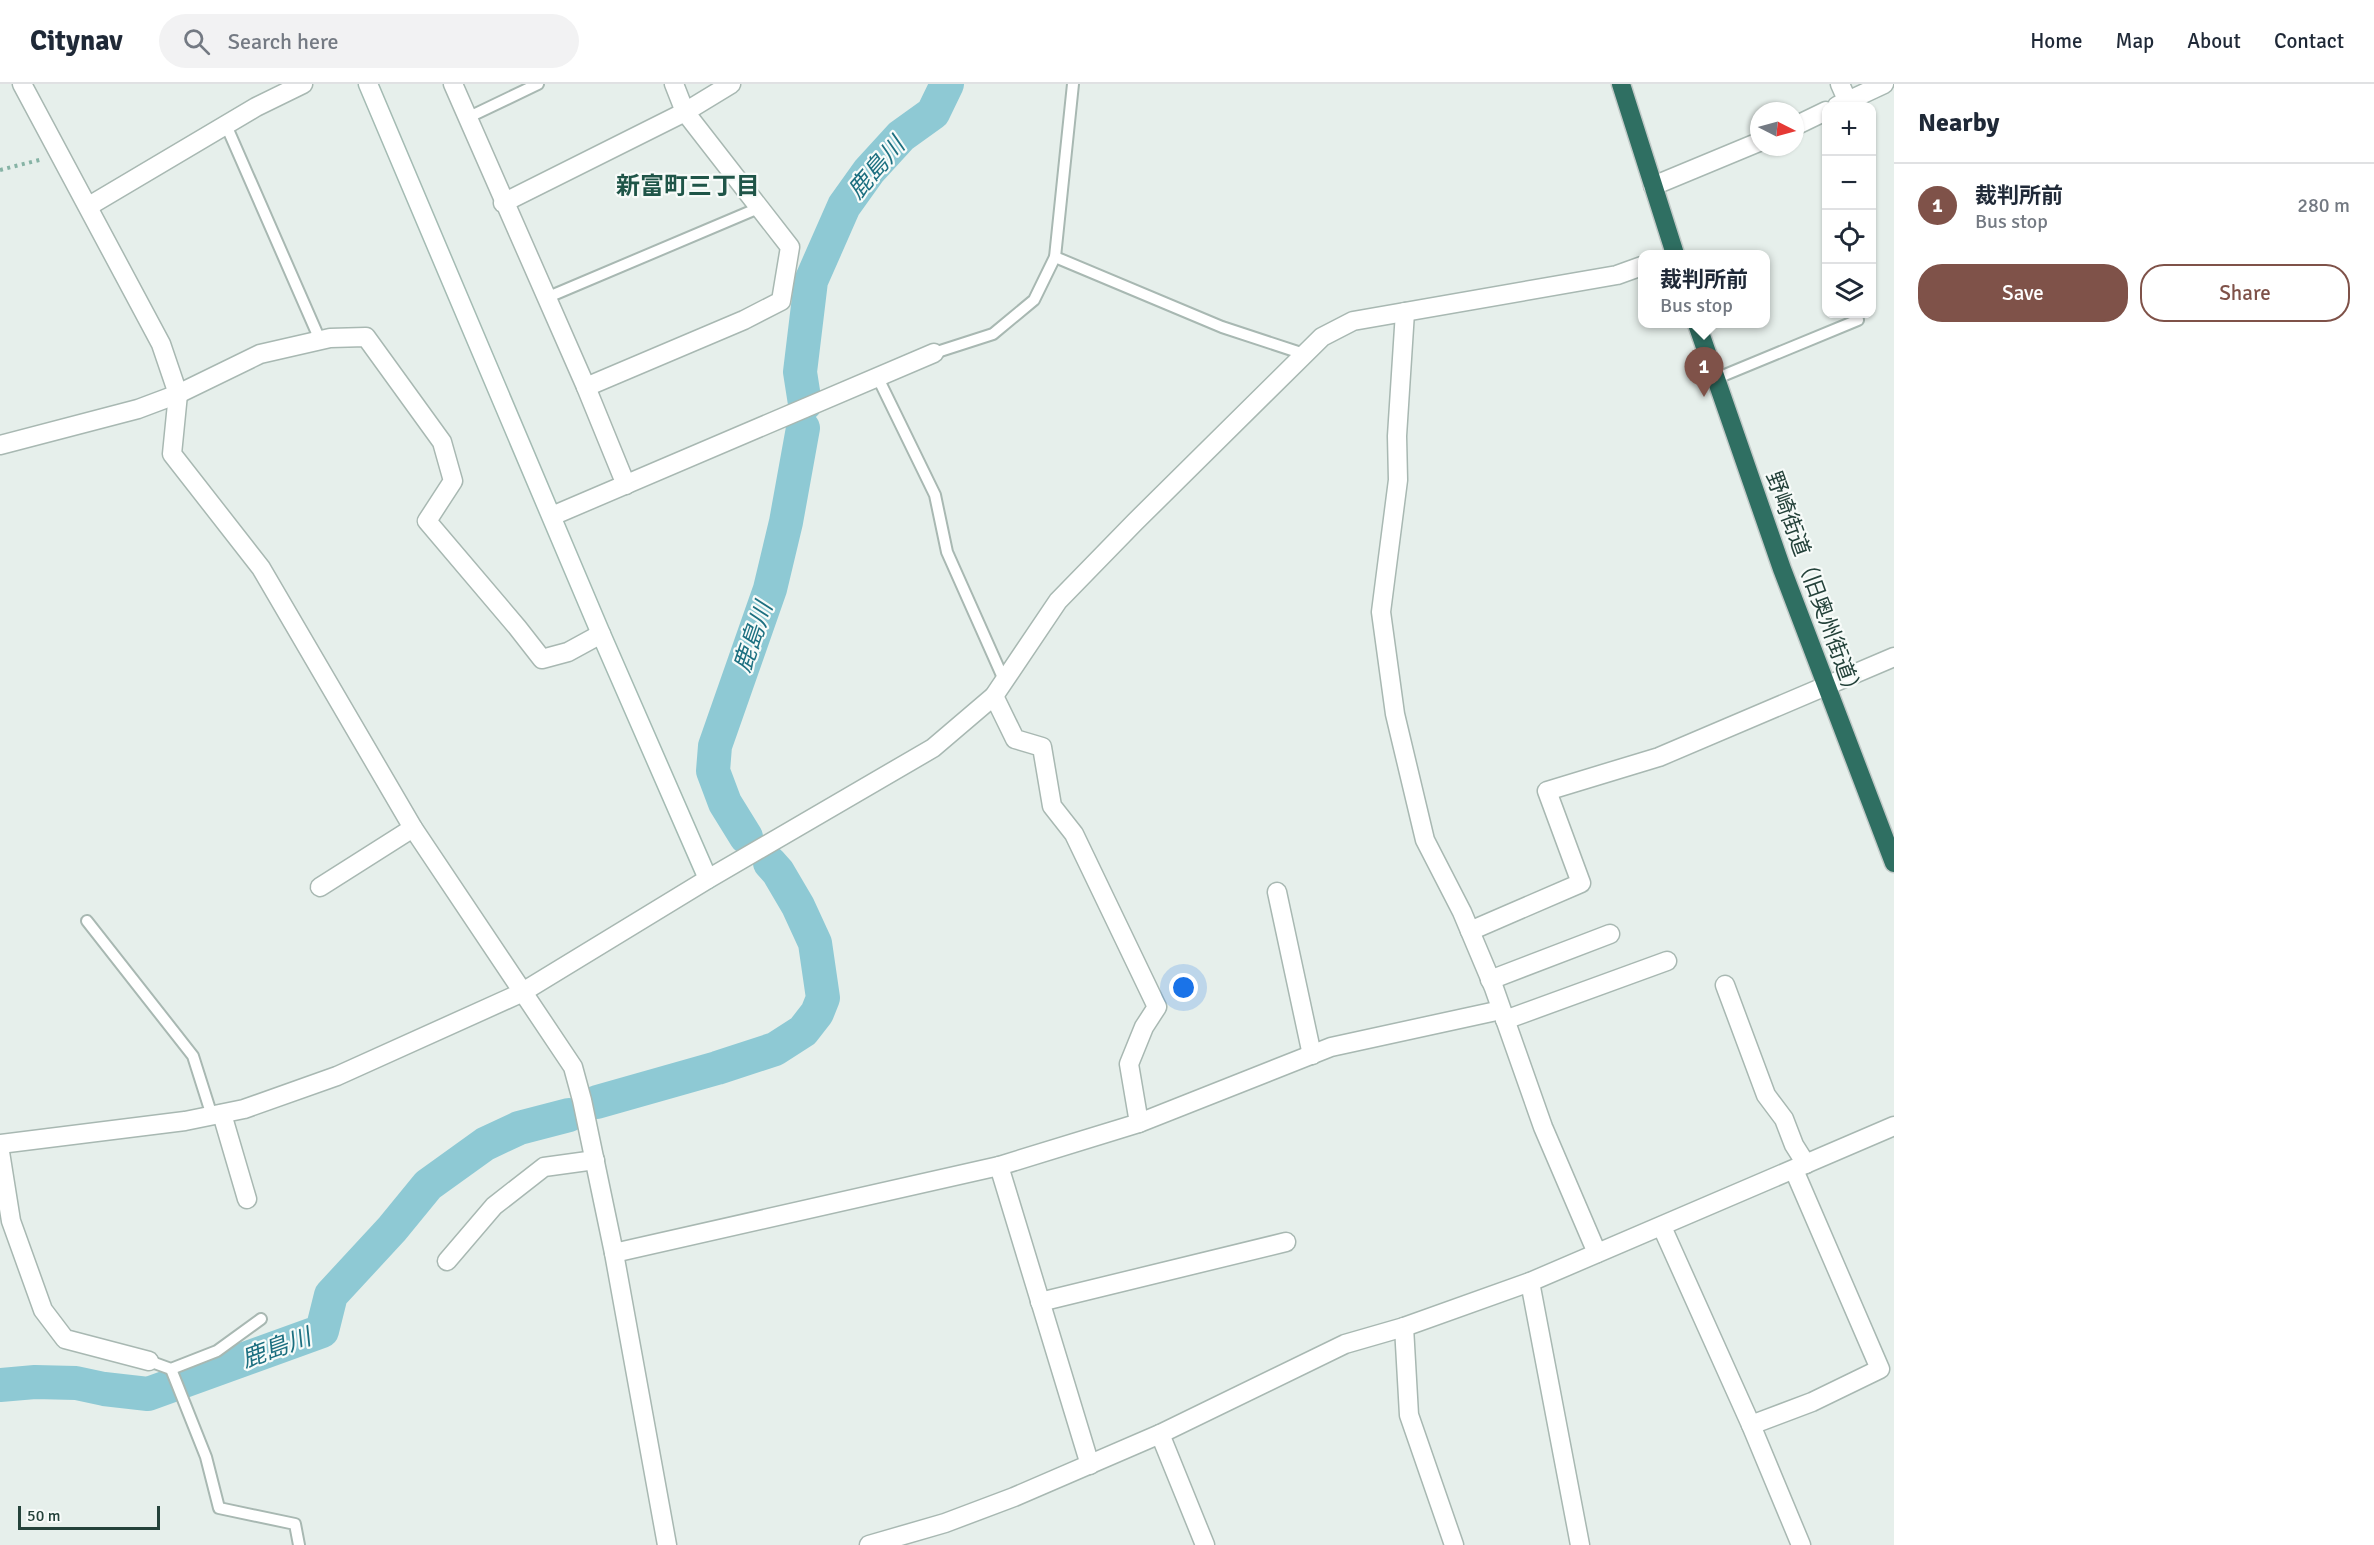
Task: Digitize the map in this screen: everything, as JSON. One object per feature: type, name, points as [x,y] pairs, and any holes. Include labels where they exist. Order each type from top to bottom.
[{"type":"highway","points":[[1621,84],[1673,250]]},
{"type":"highway","name":"野崎街道（旧奥州街道）","points":[[1698,328],[1826,686],[1894,863]]},
{"type":"street","points":[[22,84],[161,344],[178,393],[172,454],[261,568],[413,828],[573,1068],[614,1253],[667,1545]]},
{"type":"street","points":[[368,84],[601,634],[708,879]]},
{"type":"street","points":[[453,84],[586,387],[626,485]]},
{"type":"street","points":[[586,387],[744,320],[781,301],[790,247],[685,112],[674,84]]},
{"type":"street","points":[[504,203],[685,112],[731,84]]},
{"type":"street","points":[[1840,84],[1842,102]]},
{"type":"street","points":[[1846,102],[1884,84]]},
{"type":"street","points":[[89,206],[293,86]]},
{"type":"street","points":[[1804,122],[1822,113]]},
{"type":"street","points":[[1653,186],[1750,146]]},
{"type":"street","points":[[0,1144],[185,1121],[244,1109],[337,1076],[521,993],[708,879],[933,747],[994,696],[1058,601],[1322,337],[1353,321],[1617,275],[1638,267]]},
{"type":"street","points":[[1405,312],[1397,436],[1398,480],[1381,612],[1395,714],[1425,840],[1470,931],[1543,1127],[1597,1253]]},
{"type":"street","points":[[0,445],[138,409],[178,393],[260,354],[330,338],[366,337],[442,442],[453,481],[427,521],[542,659],[568,652],[601,634]]},
{"type":"street","points":[[552,516],[934,353]]},
{"type":"street","points":[[1470,931],[1581,883],[1547,791],[1659,758],[1894,657]]},
{"type":"street","points":[[994,696],[1016,739],[1042,747],[1052,806],[1074,834],[1157,1006],[1144,1028],[1129,1064],[1139,1123]]},
{"type":"street","points":[[320,887],[413,828]]},
{"type":"street","points":[[1277,892],[1312,1054]]},
{"type":"street","points":[[1490,980],[1610,934]]},
{"type":"street","points":[[614,1253],[999,1166],[1139,1123],[1331,1047],[1503,1015],[1667,961]]},
{"type":"street","points":[[1725,985],[1766,1095],[1784,1119],[1800,1167],[1887,1367],[1812,1402],[1751,1425]]},
{"type":"street","points":[[217,1115],[247,1198]]},
{"type":"street","points":[[869,1545],[945,1522],[1090,1465],[1160,1434],[1345,1344],[1404,1327],[1530,1282],[1894,1126]]},
{"type":"street","points":[[0,1152],[11,1221],[43,1310],[65,1340],[149,1361]]},
{"type":"street","points":[[447,1261],[494,1206],[544,1167],[595,1160]]},
{"type":"street","points":[[999,1166],[1090,1465]]},
{"type":"street","points":[[1662,1227],[1751,1425],[1801,1545]]},
{"type":"street","points":[[1040,1302],[1286,1242]]},
{"type":"street","points":[[1530,1282],[1580,1545]]},
{"type":"street","points":[[1404,1327],[1410,1415],[1454,1545]]},
{"type":"street","points":[[1160,1434],[1204,1545]]},
{"type":"lane","points":[[467,118],[538,84]]},
{"type":"lane","points":[[934,353],[993,334],[1034,300],[1055,257],[1072,84]]},
{"type":"lane","points":[[226,125],[320,340]]},
{"type":"lane","points":[[546,298],[761,207]]},
{"type":"lane","points":[[1055,257],[1222,327],[1304,354]]},
{"type":"lane","points":[[1715,379],[1858,320]]},
{"type":"lane","points":[[878,378],[935,495],[946,552],[1004,680]]},
{"type":"lane","points":[[87,921],[193,1056],[217,1115]]},
{"type":"lane","points":[[149,1361],[171,1369],[217,1351],[261,1319]]},
{"type":"lane","points":[[171,1369],[206,1457],[219,1508],[295,1524],[299,1545]]},
{"type":"path","points":[[0,170],[60,154]]},
{"type":"waterway","name":"鹿島川","points":[[805,404],[800,372],[811,281],[844,206],[869,171],[901,136],[933,113],[947,84]]},
{"type":"waterway","name":"鹿島川","points":[[746,837],[725,803],[713,771],[715,746],[770,589],[786,522],[803,428]]},
{"type":"waterway","name":"鹿島川","points":[[597,1102],[775,1049],[803,1031],[817,1013],[823,998],[815,943],[798,906],[770,863]]},
{"type":"waterway","name":"鹿島川","points":[[0,1385],[35,1382],[76,1383],[148,1394],[322,1331],[331,1295],[392,1229],[428,1185],[485,1144],[519,1128],[569,1115]]},
{"type":"place","name":"裁判所前","points":[[1704,397]]},
{"type":"district","name":"新富町三丁目","points":[[688,186]]}]
